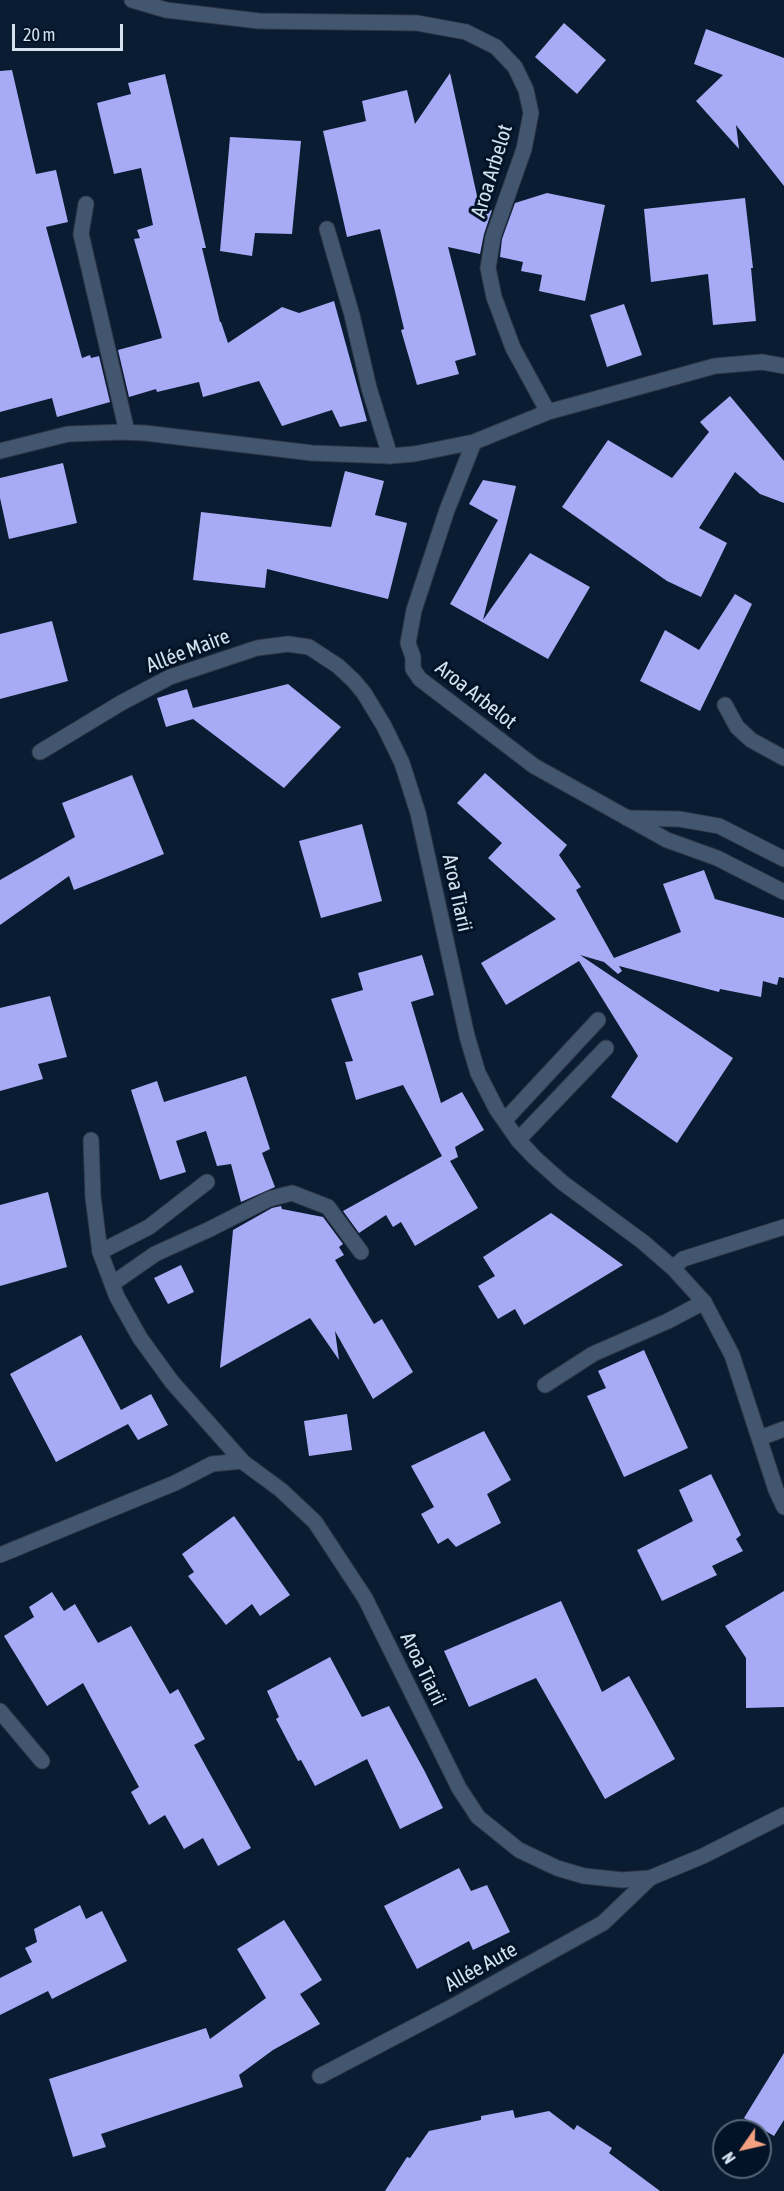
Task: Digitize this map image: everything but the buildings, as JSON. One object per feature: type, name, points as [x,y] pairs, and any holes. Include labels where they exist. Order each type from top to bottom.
[{"type":"street","name":"Aroa Arbelot","points":[[132,0],[166,10],[259,21],[417,23],[466,32],[496,47],[514,67],[526,90],[531,113],[524,149],[493,237],[488,268],[494,297],[513,348],[548,412]]},
{"type":"street","points":[[86,204],[81,234],[127,432]]},
{"type":"street","points":[[327,229],[352,315],[369,388],[390,456]]},
{"type":"street","points":[[0,451],[68,434],[127,432],[315,453],[390,456],[414,454],[474,442],[548,412],[715,366],[762,362],[784,366]]},
{"type":"street","name":"Aroa Arbelot","points":[[474,442],[447,510],[414,610],[408,643],[414,669],[420,680],[534,766],[667,840],[717,858],[784,892]]},
{"type":"street","name":"Allée Maire","points":[[40,752],[121,703],[170,677],[256,648],[288,644],[309,647],[338,666],[354,681]]},
{"type":"street","name":"Aroa Tiarii","points":[[354,681],[384,726],[402,763],[418,813],[467,1036],[478,1073],[497,1110],[518,1140],[563,1183],[674,1268],[704,1302],[732,1355],[776,1490],[784,1507]]},
{"type":"street","points":[[725,705],[737,727],[751,740],[765,750],[784,758]]},
{"type":"street","points":[[627,818],[679,819],[718,826],[784,859]]},
{"type":"street","points":[[505,1120],[598,1020]]},
{"type":"street","points":[[518,1140],[606,1048]]},
{"type":"street","name":"Aroa Tiarii","points":[[91,1140],[93,1197],[100,1252],[117,1297],[140,1338],[172,1382],[242,1461],[281,1490],[315,1522],[365,1599],[454,1779],[477,1817],[493,1832],[519,1850],[556,1868],[584,1876],[622,1880],[650,1878],[703,1856],[784,1815]]},
{"type":"street","points":[[100,1252],[149,1227],[207,1182]]},
{"type":"street","points":[[112,1284],[155,1254],[269,1199],[292,1193],[328,1207],[361,1251]]},
{"type":"street","points":[[674,1268],[683,1259],[784,1227]]},
{"type":"street","points":[[545,1385],[593,1354],[668,1321],[704,1302]]},
{"type":"street","points":[[760,1438],[784,1429]]},
{"type":"street","points":[[0,1556],[175,1483],[212,1464],[242,1461]]},
{"type":"street","points":[[0,1711],[42,1761]]},
{"type":"street","name":"Allée Aute","points":[[320,2076],[603,1923],[650,1878]]}]
